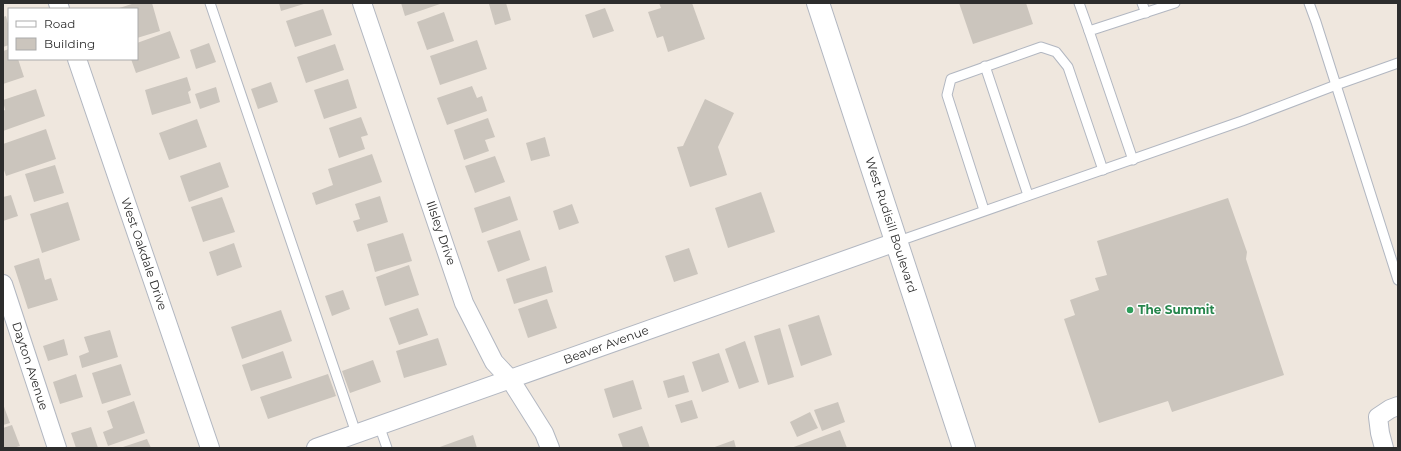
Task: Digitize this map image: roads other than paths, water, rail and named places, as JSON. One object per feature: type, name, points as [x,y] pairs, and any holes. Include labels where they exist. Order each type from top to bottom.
[{"type":"street","name":"Illsley Drive","points":[[362,3],[464,303],[494,362],[510,379],[544,433],[550,448]]},
{"type":"street","name":"West Rudisill Boulevard","points":[[818,3],[964,448]]},
{"type":"street","name":"West Oakdale Drive","points":[[77,60],[210,448]]},
{"type":"street","name":"Beaver Avenue","points":[[316,448],[896,242]]},
{"type":"street","name":"Dayton Avenue","points":[[3,284],[57,448]]},
{"type":"street","points":[[1384,448],[1378,417],[1390,409],[1398,406]]},
{"type":"lane","points":[[210,3],[356,433]]},
{"type":"lane","points":[[1079,3],[1132,160]]},
{"type":"lane","points":[[1142,3],[1146,12]]},
{"type":"lane","points":[[1089,31],[1175,3]]},
{"type":"lane","points":[[1309,3],[1398,280]]},
{"type":"lane","points":[[984,210],[947,95],[951,79],[985,66],[1041,48],[1056,52],[1068,67],[1103,170]]},
{"type":"lane","points":[[896,242],[1242,121],[1336,84],[1398,63]]},
{"type":"lane","points":[[985,66],[1028,195]]},
{"type":"lane","points":[[379,425],[387,448]]},
{"type":"place","name":"The Summit","points":[[1130,310]]}]
